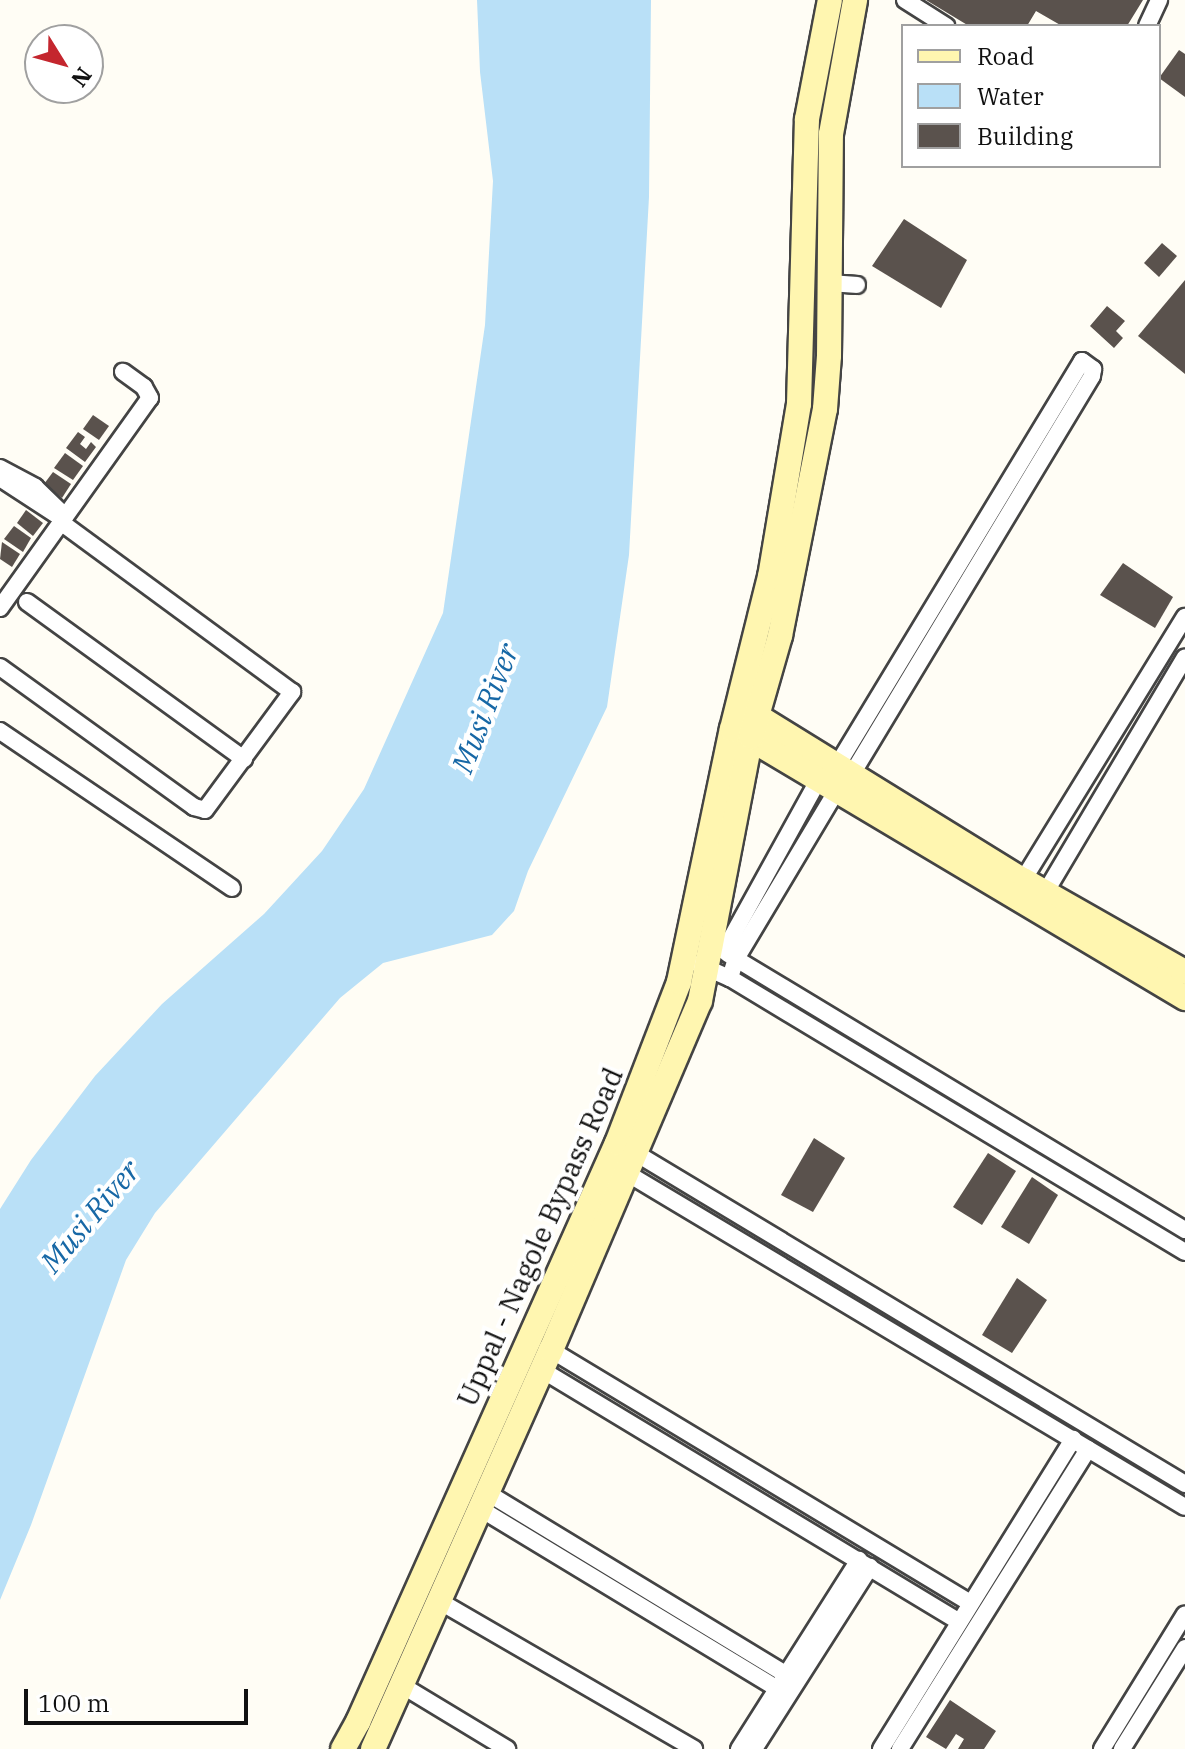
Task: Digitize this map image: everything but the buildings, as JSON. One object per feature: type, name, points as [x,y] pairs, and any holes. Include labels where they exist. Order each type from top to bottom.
[{"type":"street","name":"Uppal - Nagole Bypass Road","points":[[373,1749],[546,1360],[622,1157],[685,956],[744,722],[799,404],[807,119],[830,0]]},
{"type":"street","name":"Uppal - Nagole Bypass Road","points":[[343,1749],[365,1708],[622,1157],[722,960],[744,722],[780,636],[825,409],[831,134],[855,0]]},
{"type":"street","points":[[905,0],[943,24]]},
{"type":"street","points":[[1148,24],[1159,0]]},
{"type":"street","points":[[830,283],[857,285]]},
{"type":"street","points":[[722,960],[1092,376],[1093,369],[1082,361],[836,777]]},
{"type":"street","points":[[0,608],[150,398],[144,387],[123,372]]},
{"type":"street","points":[[0,468],[35,487],[64,520]]},
{"type":"street","points":[[0,478],[64,520],[292,692],[205,810],[194,807],[0,667]]},
{"type":"street","points":[[27,602],[244,759]]},
{"type":"street","points":[[1023,880],[1185,617]]},
{"type":"street","points":[[1045,893],[1093,807],[1185,657]]},
{"type":"street","points":[[744,722],[1185,998]]},
{"type":"street","points":[[0,731],[232,888]]},
{"type":"street","points":[[836,777],[1185,972]]},
{"type":"street","points":[[685,956],[722,960],[780,986],[1185,1230]]},
{"type":"street","points":[[722,960],[745,987],[1185,1252]]},
{"type":"street","points":[[745,987],[780,986]]},
{"type":"street","points":[[622,1157],[1185,1507]]},
{"type":"street","points":[[622,1157],[1185,1484]]},
{"type":"street","points":[[546,1360],[959,1622]]},
{"type":"street","points":[[546,1360],[970,1603]]},
{"type":"street","points":[[881,1749],[1073,1439]]},
{"type":"street","points":[[900,1749],[1088,1449]]},
{"type":"street","points":[[483,1500],[781,1681]]},
{"type":"street","points":[[739,1749],[781,1681],[864,1563]]},
{"type":"street","points":[[754,1749],[864,1563]]},
{"type":"street","points":[[439,1601],[694,1749]]},
{"type":"street","points":[[1102,1749],[1185,1614]]},
{"type":"street","points":[[1122,1749],[1185,1648]]},
{"type":"street","points":[[403,1686],[507,1749]]},
{"type":"water","name":"Musi River","points":[[477,0],[651,0],[649,197],[629,555],[607,707],[528,871],[514,911],[492,935],[383,963],[340,998],[155,1213],[126,1260],[31,1525],[0,1600],[0,1209],[31,1160],[95,1076],[162,1004],[264,914],[322,851],[364,789],[443,613],[485,325],[493,181],[480,72]]}]
